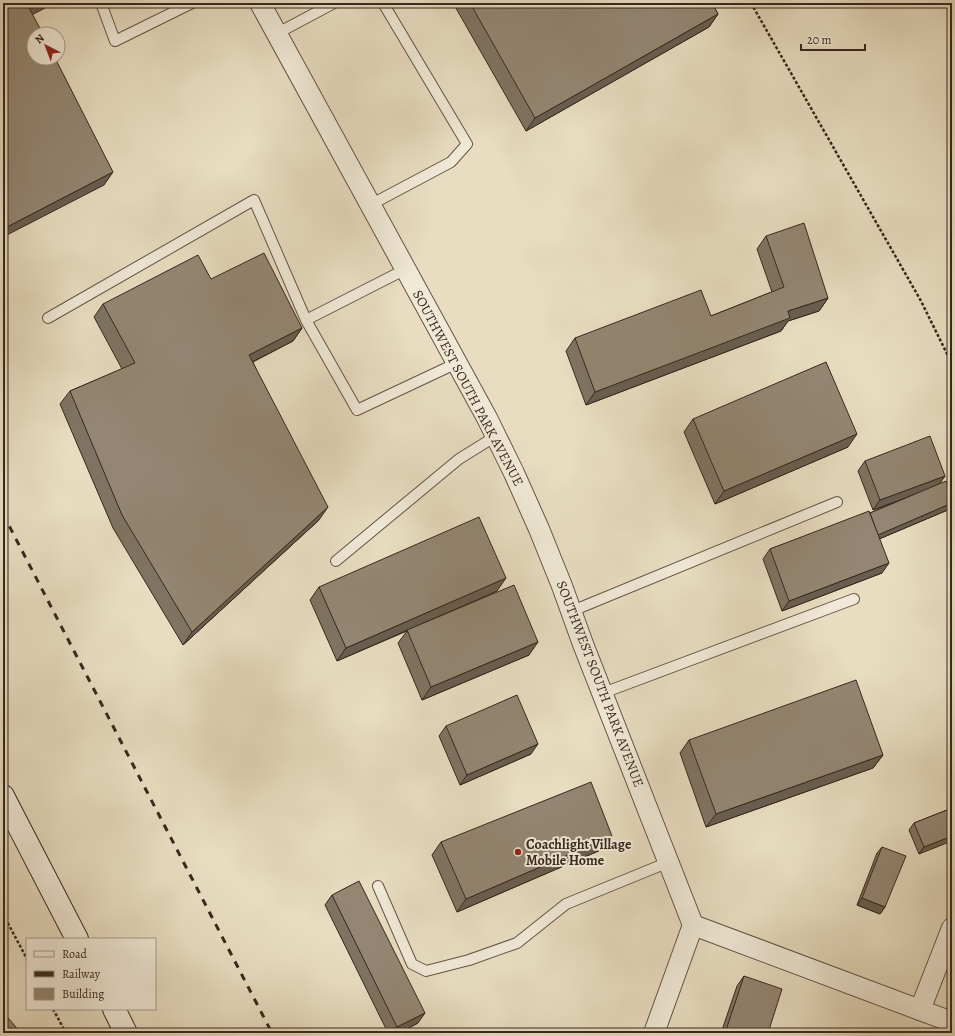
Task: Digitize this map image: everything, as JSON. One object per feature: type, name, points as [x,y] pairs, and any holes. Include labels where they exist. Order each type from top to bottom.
[{"type":"main road","points":[[3,796],[76,938]]},
{"type":"main road","points":[[114,1010],[126,1033]]},
{"type":"street","name":"SOUTHWEST SOUTH PARK AVENUE","points":[[260,3],[457,363],[514,473],[539,529],[572,611],[693,925]]},
{"type":"street","points":[[654,1033],[693,925],[952,1022]]},
{"type":"street","points":[[920,1010],[952,928]]},
{"type":"lane","points":[[101,3],[115,41],[192,3]]},
{"type":"lane","points":[[276,34],[334,3]]},
{"type":"lane","points":[[370,205],[451,162],[467,144],[383,3]]},
{"type":"lane","points":[[48,318],[254,200],[306,320],[357,410],[457,363]]},
{"type":"lane","points":[[306,320],[406,269]]},
{"type":"lane","points":[[336,561],[459,459],[496,436]]},
{"type":"lane","points":[[572,611],[836,502]]},
{"type":"lane","points":[[603,693],[854,600]]},
{"type":"lane","points":[[378,886],[412,964],[426,971],[469,960],[517,943],[566,904],[669,862]]},
{"type":"path","points":[[751,3],[917,294],[952,364]]},
{"type":"path","points":[[3,914],[26,957]]},
{"type":"path","points":[[54,1010],[66,1033]]},
{"type":"building","points":[[3,3],[39,3],[29,8],[39,26],[26,26],[26,66],[59,66],[113,172],[3,229]]},
{"type":"building","points":[[470,3],[712,3],[718,14],[535,118]]},
{"type":"building","points":[[804,223],[828,298],[788,311],[790,318],[595,392],[575,338],[701,290],[711,316],[784,287],[766,236]]},
{"type":"building","points":[[264,253],[302,328],[249,355],[328,507],[192,632],[122,515],[70,391],[135,363],[103,304],[198,255],[211,279]]},
{"type":"building","points":[[826,362],[857,434],[724,491],[693,419]]},
{"type":"building","points":[[930,436],[945,476],[880,500],[865,461]]},
{"type":"building","points":[[946,481],[952,495],[952,503],[878,535],[870,513]]},
{"type":"building","points":[[869,511],[889,563],[789,601],[770,549]]},
{"type":"building","points":[[479,517],[506,578],[346,648],[319,587]]},
{"type":"building","points":[[514,585],[538,642],[431,687],[407,630]]},
{"type":"building","points":[[856,680],[883,755],[716,814],[689,740]]},
{"type":"building","points":[[517,695],[538,744],[467,775],[446,726]]},
{"type":"building","name":"Coachlight Village Mobile Home","points":[[591,782],[612,836],[466,899],[441,842]]},
{"type":"building","points":[[952,808],[952,836],[924,847],[914,823]]},
{"type":"building","points":[[882,847],[906,856],[885,907],[862,898]]},
{"type":"building","points":[[359,881],[425,1013],[397,1027],[332,895]]},
{"type":"building","points":[[744,976],[782,989],[768,1033],[725,1033]]},
{"type":"building","points":[[3,1012],[21,1033],[3,1033]]},
{"type":"railway","points":[[3,514],[272,1033]]},
{"type":"place","name":"Coachlight Village Mobile Home","points":[[518,852]]}]
